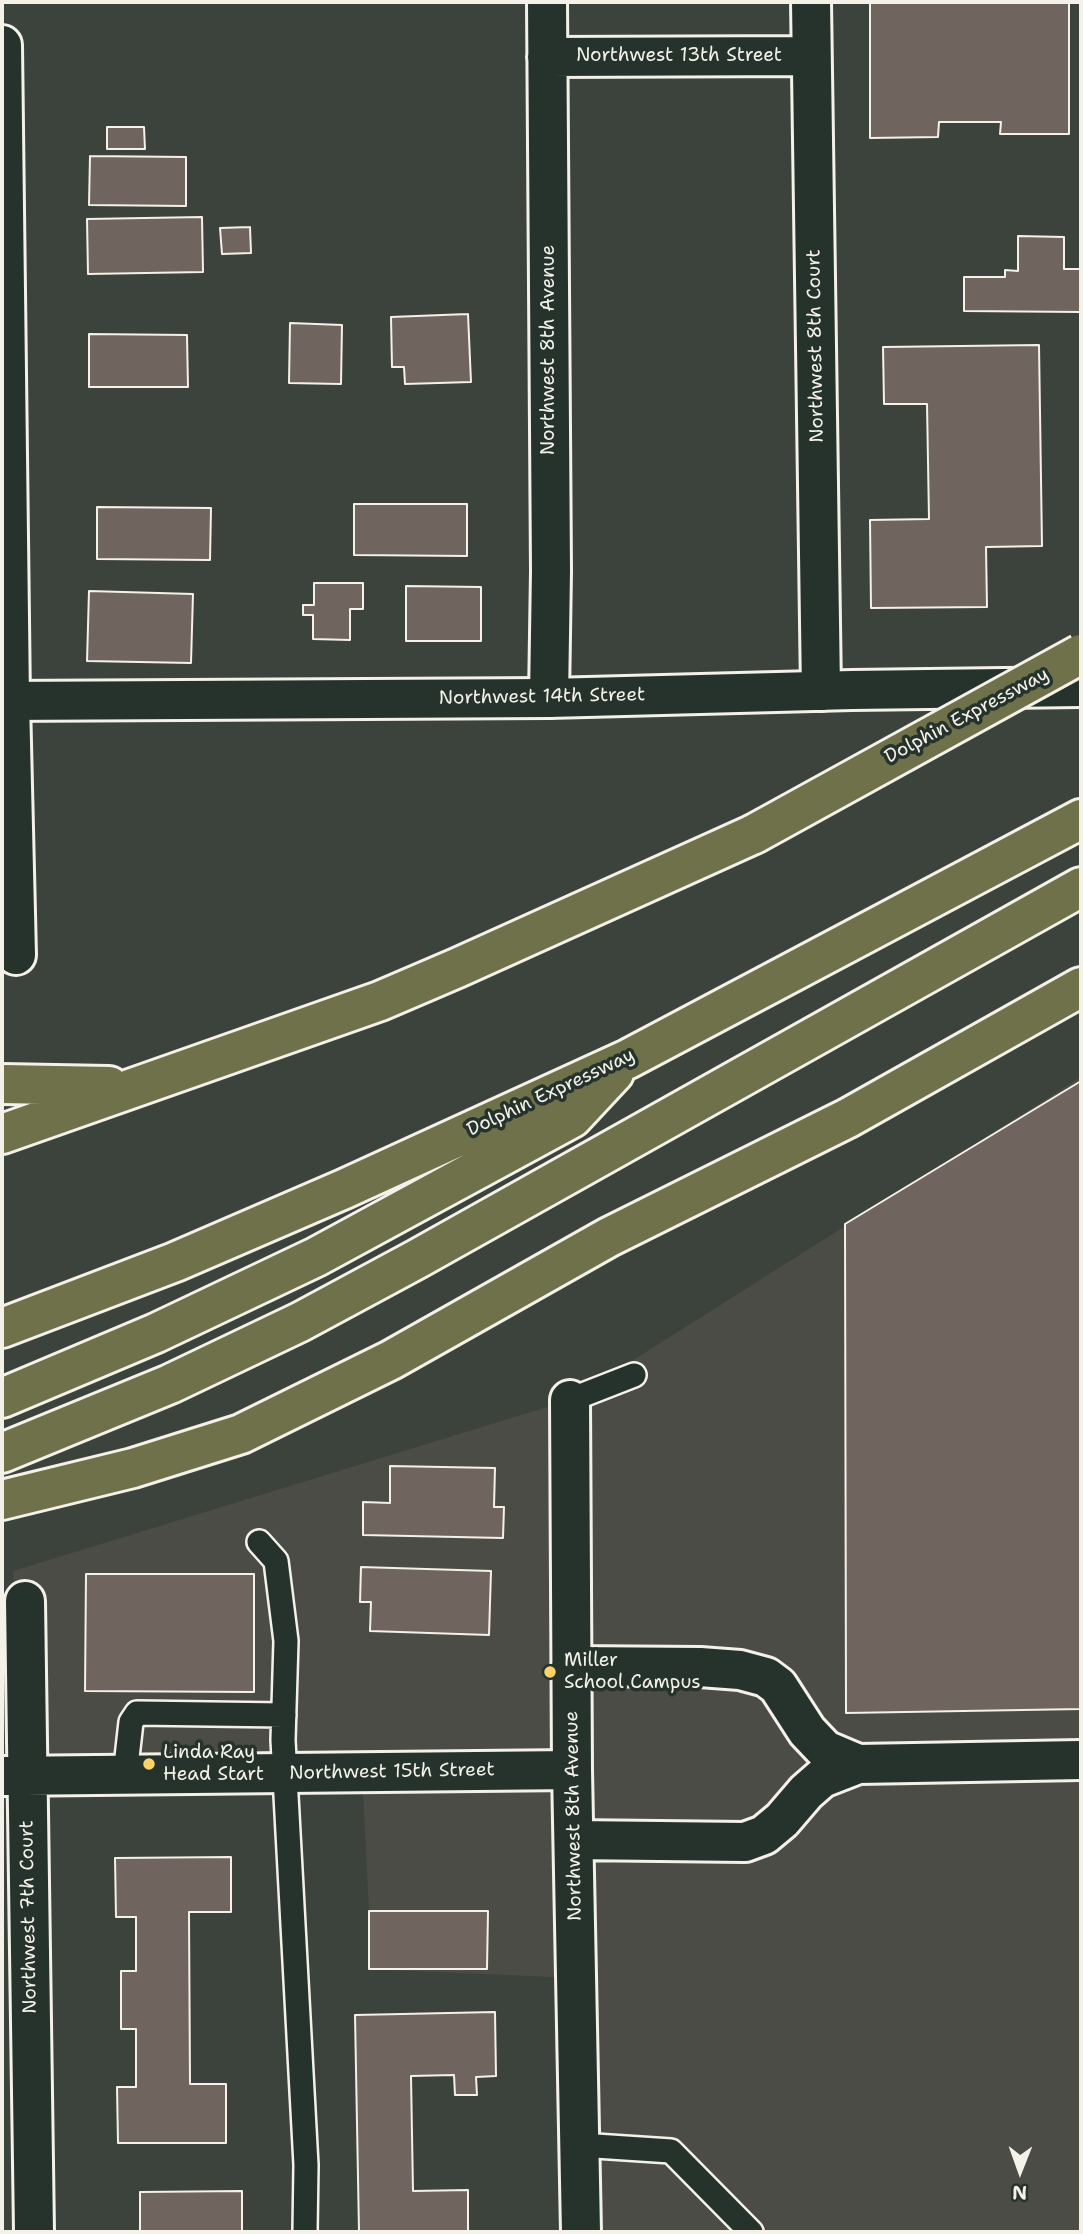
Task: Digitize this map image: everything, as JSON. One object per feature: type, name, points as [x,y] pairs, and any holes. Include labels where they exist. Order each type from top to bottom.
[{"type":"highway","name":"Dolphin Expressway","points":[[2,1134],[380,1001],[457,968],[754,834],[1081,654]]},
{"type":"highway","name":"Dolphin Expressway","points":[[2,1328],[175,1262],[344,1189],[628,1059],[1071,825]]},
{"type":"highway","points":[[2,1453],[170,1384],[300,1322],[1081,887]]},
{"type":"highway","points":[[2,1500],[133,1468],[241,1434],[391,1360],[609,1237],[848,1118],[1081,987]]},
{"type":"highway","points":[[2,1398],[156,1333],[303,1263],[572,1118],[628,1059]]},
{"type":"highway","points":[[2,1084],[136,1086]]},
{"type":"street","name":"Northwest 8th Avenue","points":[[547,2],[551,557],[549,698]]},
{"type":"street","name":"Northwest 8th Court","points":[[811,2],[821,691]]},
{"type":"street","points":[[2,45],[7,825],[16,955]]},
{"type":"street","name":"Northwest 13th Street","points":[[547,57],[811,56]]},
{"type":"street","name":"Northwest 14th Street","points":[[6,701],[549,698],[1081,687]]},
{"type":"street","name":"Northwest 8th Avenue","points":[[570,1401],[572,1770],[581,2232]]},
{"type":"street","name":"Northwest 7th Court","points":[[25,1601],[15,1776],[34,2232]]},
{"type":"street","points":[[571,1666],[700,1667],[766,1677],[778,1686],[807,1731],[825,1751],[858,1764]]},
{"type":"street","points":[[574,1840],[745,1842],[764,1835],[822,1778],[858,1764],[1081,1760]]},
{"type":"street","name":"Northwest 15th Street","points":[[15,1776],[572,1770]]},
{"type":"lane","points":[[570,1401],[634,1374]]},
{"type":"lane","points":[[259,1542],[276,1561],[286,1641],[285,1773],[306,2165],[305,2232]]},
{"type":"lane","points":[[125,1774],[131,1722],[137,1713],[284,1715]]},
{"type":"lane","points":[[580,2145],[671,2151],[751,2232]]},
{"type":"shaded area","name":"Miller School Campus","points":[[1081,1077],[1081,2232],[565,2232],[576,1978],[369,1969],[362,1773],[26,1777],[13,1571],[570,1400]]},
{"type":"building","points":[[870,2],[1069,2],[1069,134],[1000,134],[1001,122],[939,122],[938,137],[870,138]]},
{"type":"building","points":[[107,127],[144,127],[145,149],[107,149]]},
{"type":"building","points":[[90,156],[186,157],[186,206],[89,205]]},
{"type":"building","points":[[202,217],[203,272],[88,274],[87,219]]},
{"type":"building","points":[[250,227],[251,253],[222,254],[220,228]]},
{"type":"building","points":[[1018,236],[1064,237],[1064,269],[1080,269],[1080,312],[964,311],[964,277],[1005,277],[1005,270],[1018,271]]},
{"type":"building","points":[[468,314],[471,382],[405,384],[404,367],[392,367],[391,317]]},
{"type":"building","points":[[290,323],[342,325],[341,384],[289,383]]},
{"type":"building","points":[[89,334],[187,335],[188,387],[89,387]]},
{"type":"building","points":[[1039,345],[1042,546],[986,547],[987,607],[871,608],[870,520],[929,519],[927,404],[884,404],[883,347]]},
{"type":"building","points":[[354,504],[467,504],[467,556],[354,555]]},
{"type":"building","points":[[97,507],[211,508],[210,560],[97,559]]},
{"type":"building","points":[[314,583],[363,583],[363,609],[350,609],[350,640],[313,639],[313,615],[303,615],[303,605],[314,605]]},
{"type":"building","points":[[406,586],[481,587],[481,641],[406,641]]},
{"type":"building","points":[[89,591],[193,594],[191,663],[87,661]]},
{"type":"building","points":[[1081,1081],[1081,1709],[846,1713],[845,1224]]},
{"type":"building","points":[[390,1466],[495,1468],[494,1507],[504,1507],[503,1538],[363,1535],[363,1502],[390,1503]]},
{"type":"building","points":[[361,1567],[491,1571],[489,1635],[370,1631],[371,1602],[360,1602]]},
{"type":"building","points":[[86,1574],[254,1574],[254,1692],[85,1691]]},
{"type":"building","points":[[231,1857],[231,1912],[189,1912],[190,2084],[226,2084],[226,2143],[118,2143],[117,2087],[136,2087],[136,2029],[121,2029],[121,1971],[136,1971],[136,1917],[116,1917],[115,1858]]},
{"type":"building","points":[[369,1911],[488,1911],[487,1969],[369,1969]]},
{"type":"building","points":[[495,2012],[496,2076],[476,2077],[477,2095],[455,2095],[454,2075],[411,2076],[413,2191],[468,2190],[468,2232],[359,2232],[355,2015]]},
{"type":"building","points":[[242,2191],[242,2232],[140,2232],[140,2192]]},
{"type":"place","name":"Miller School Campus","points":[[550,1672]]},
{"type":"place","name":"Linda Ray Head Start","points":[[149,1764]]}]
